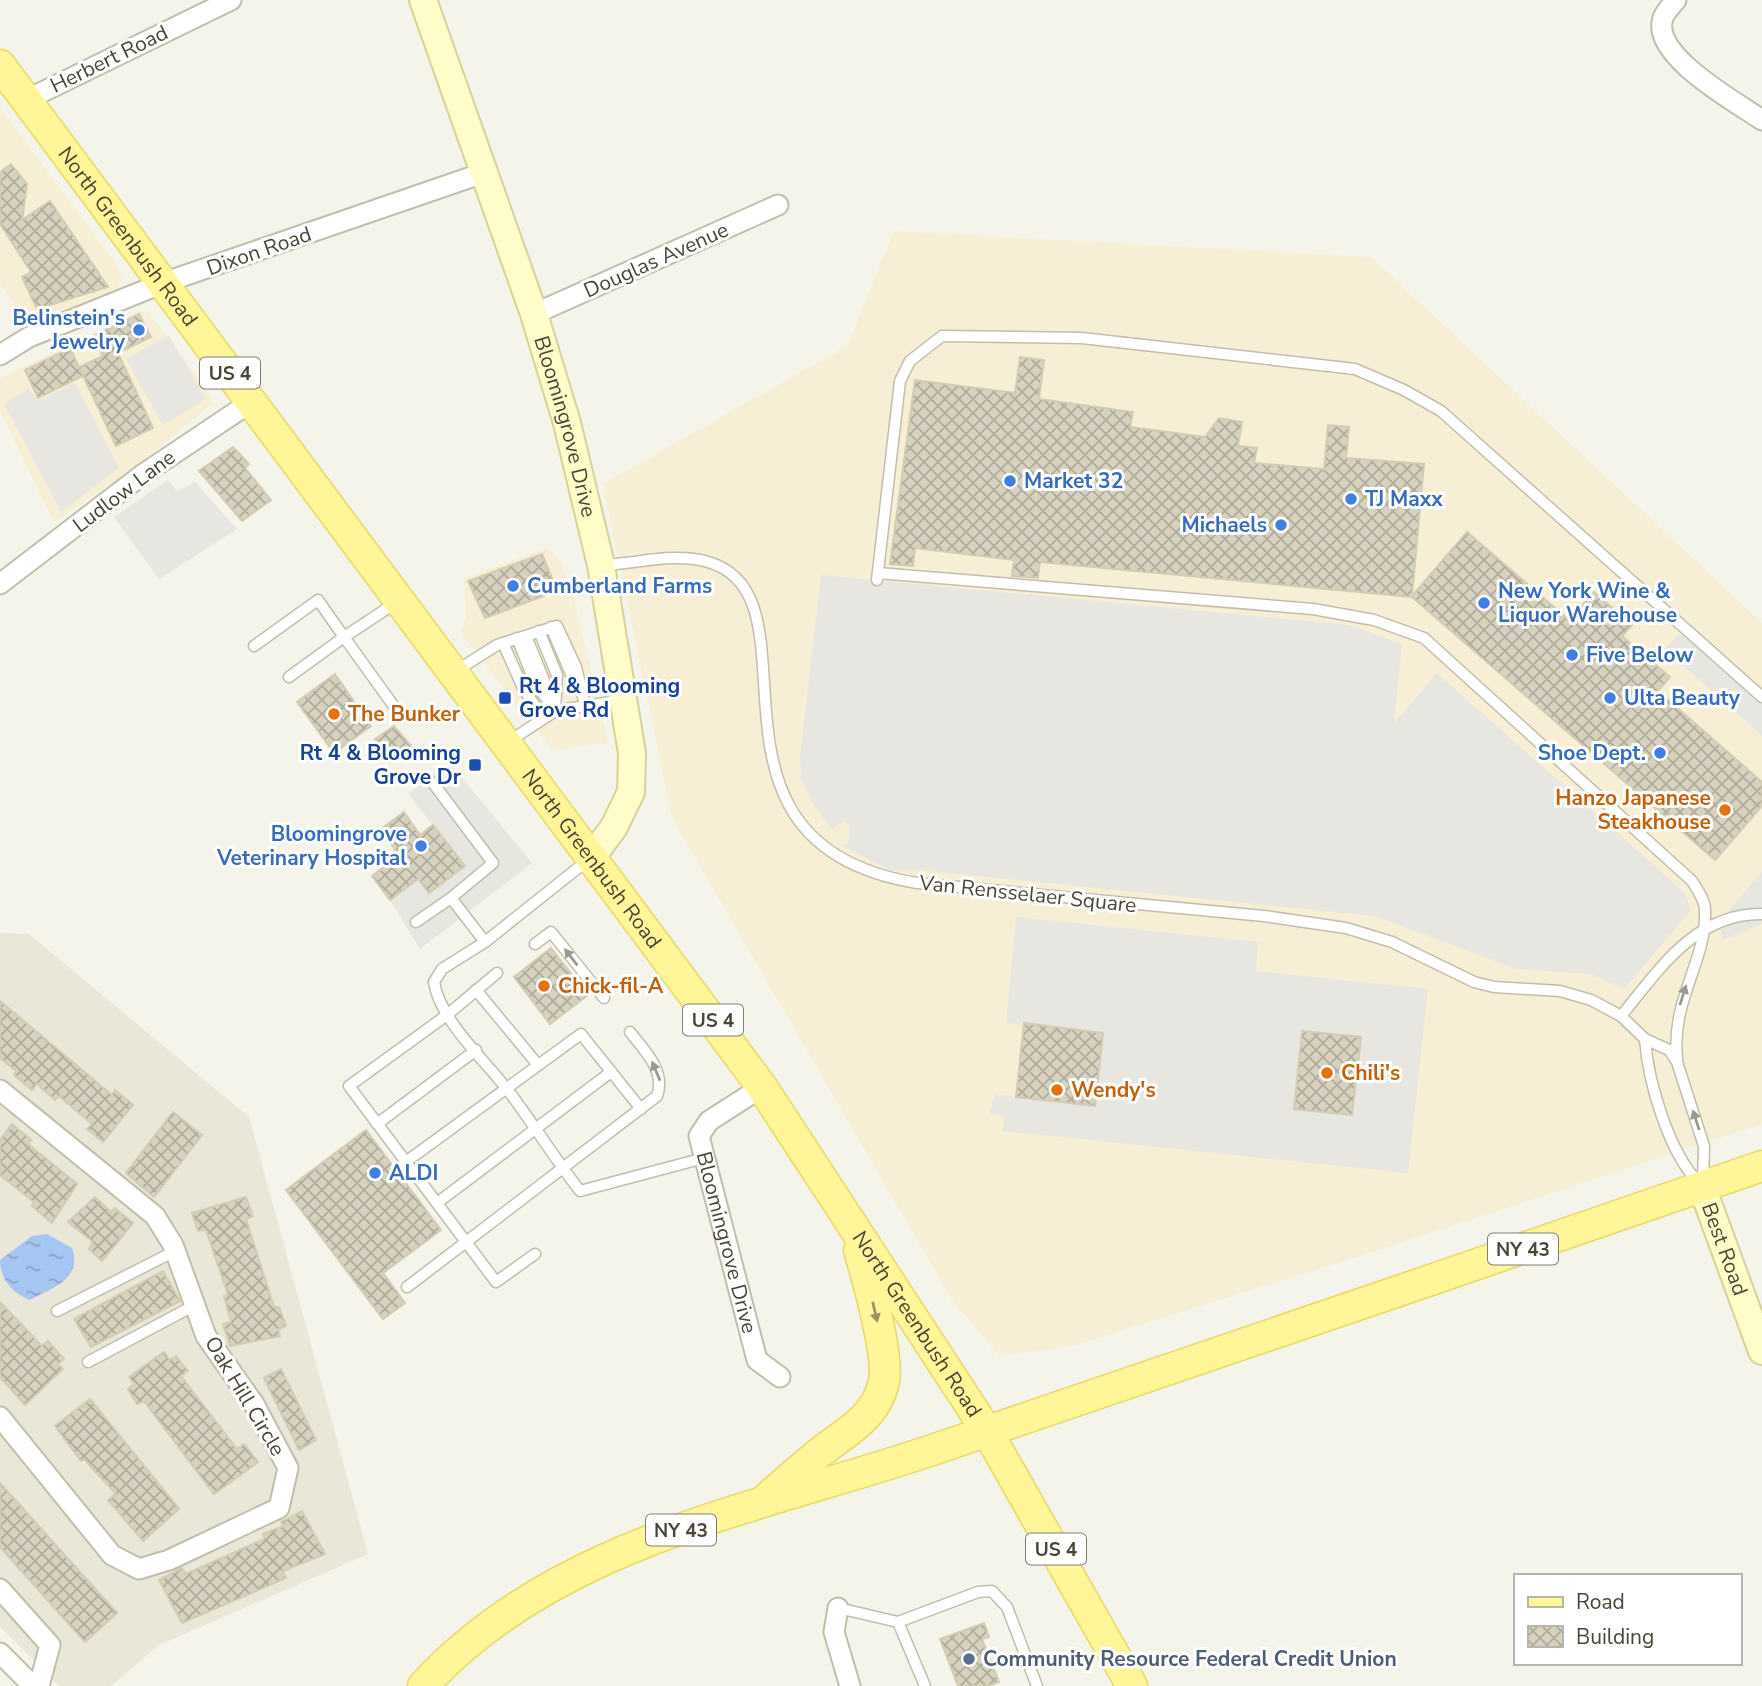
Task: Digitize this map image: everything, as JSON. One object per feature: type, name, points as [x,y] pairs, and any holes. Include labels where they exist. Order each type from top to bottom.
[{"type":"main road","name":"North Greenbush Road","points":[[0,65],[762,1087],[987,1431],[1132,1686]]},
{"type":"main road","name":"NY 43","points":[[423,1686],[494,1623],[566,1577],[649,1541],[987,1431],[1762,1166]]},
{"type":"main road","points":[[760,1504],[821,1452],[859,1425],[878,1397],[885,1379],[878,1325],[851,1222]]},
{"type":"street","name":"Herbert Road","points":[[26,100],[231,0]]},
{"type":"street","name":"Bloomingrove Drive","points":[[423,0],[534,314],[567,423],[601,565],[632,753],[631,792],[614,827],[591,858]]},
{"type":"street","points":[[1676,0],[1663,17],[1662,36],[1682,64],[1762,120]]},
{"type":"street","name":"Dixon Road","points":[[0,355],[29,337],[163,283],[483,173]]},
{"type":"street","name":"Douglas Avenue","points":[[534,314],[778,205]]},
{"type":"street","name":"Ludlow Lane","points":[[0,584],[142,475],[251,402]]},
{"type":"street","name":"Bloomingrove Drive","points":[[762,1087],[709,1121],[699,1136],[757,1360],[780,1377]]},
{"type":"street","name":"Oak Hill Circle","points":[[0,1090],[155,1216],[175,1251],[206,1336],[254,1404],[288,1468],[279,1508],[169,1560],[139,1569],[112,1555],[0,1417]]},
{"type":"street","name":"Best Road","points":[[1703,1187],[1762,1351]]},
{"type":"street","points":[[0,1590],[50,1645],[38,1686]]},
{"type":"street","points":[[838,1608],[834,1632],[850,1686]]},
{"type":"street","points":[[0,1653],[33,1686]]},
{"type":"lane","points":[[1703,1187],[1704,1146],[1677,1062],[1675,1032],[1703,927],[1705,908],[1702,898],[1680,868],[1424,638],[1409,631],[1374,620],[1314,609],[877,577],[900,381],[910,361],[942,336],[1082,338],[1355,369],[1404,390],[1441,411],[1605,561],[1762,697]]},
{"type":"lane","name":"Van Rensselaer Square","points":[[601,565],[691,558],[726,570],[740,583],[758,617],[767,734],[777,780],[799,821],[834,856],[857,869],[881,878],[917,883],[1264,916],[1346,928],[1392,942],[1474,982],[1494,987],[1577,994],[1621,1016],[1645,1039],[1669,1050],[1677,1062]]},
{"type":"lane","points":[[254,646],[318,600],[393,705]]},
{"type":"lane","points":[[289,677],[400,600]]},
{"type":"lane","points":[[455,672],[503,643],[557,626],[576,667],[584,705]]},
{"type":"lane","points":[[539,631],[557,675],[555,711]]},
{"type":"lane","points":[[521,637],[535,683],[555,711]]},
{"type":"lane","points":[[503,643],[523,688],[542,716]]},
{"type":"lane","points":[[507,743],[542,716],[555,711],[622,700]]},
{"type":"lane","points":[[416,922],[451,898],[493,863],[433,783]]},
{"type":"lane","points":[[591,858],[485,942],[442,969],[434,982],[436,994],[447,1015],[508,1090],[580,1191],[705,1158]]},
{"type":"lane","points":[[451,898],[485,942]]},
{"type":"lane","points":[[1621,1016],[1674,951],[1703,927],[1762,914]]},
{"type":"lane","points":[[535,944],[551,932],[604,998]]},
{"type":"lane","points":[[496,973],[447,1015],[349,1086],[496,1282],[535,1254]]},
{"type":"lane","points":[[476,990],[538,1065]]},
{"type":"lane","points":[[407,1287],[564,1170],[657,1096],[662,1083],[651,1059],[630,1032]]},
{"type":"lane","points":[[407,1161],[508,1090],[581,1034],[641,1109]]},
{"type":"lane","points":[[1645,1039],[1650,1073],[1677,1154],[1685,1170],[1703,1187]]},
{"type":"lane","points":[[377,1124],[475,1050]]},
{"type":"lane","points":[[437,1203],[611,1072]]},
{"type":"lane","points":[[57,1311],[175,1251]]},
{"type":"lane","points":[[88,1362],[195,1305]]},
{"type":"lane","points":[[838,1608],[898,1622],[978,1592],[992,1591],[1007,1607],[1037,1686]]},
{"type":"lane","points":[[898,1622],[925,1686]]},
{"type":"shaded area","points":[[0,107],[124,275],[117,289],[50,317],[26,319],[0,284]]},
{"type":"shaded area","points":[[894,231],[1371,257],[1762,623],[1762,1124],[1376,1251],[1073,1346],[999,1356],[952,1300],[672,818],[603,484],[847,346]]},
{"type":"shaded area","points":[[138,312],[148,312],[206,388],[213,403],[139,464],[54,522],[0,411],[0,378]]},
{"type":"shaded area","points":[[169,336],[206,399],[163,425],[126,359]]},
{"type":"shaded area","points":[[75,383],[119,468],[61,512],[4,403],[29,389],[38,401]]},
{"type":"shaded area","points":[[168,480],[177,491],[195,482],[237,529],[159,579],[114,517]]},
{"type":"shaded area","points":[[548,548],[560,560],[573,595],[608,742],[553,751],[460,632],[466,617],[464,578]]},
{"type":"shaded area","points":[[821,575],[1348,625],[1402,644],[1394,723],[1437,673],[1685,893],[1691,910],[1624,989],[1591,974],[1517,969],[1374,916],[919,870],[890,870],[842,846],[848,842],[850,826],[843,821],[833,830],[812,803],[801,779],[800,756]]},
{"type":"shaded area","points":[[1684,628],[1762,697],[1762,736],[1665,649]]},
{"type":"shaded area","points":[[449,762],[532,863],[420,949],[390,900],[418,879],[430,893],[465,866],[408,794]]},
{"type":"shaded area","points":[[1762,872],[1762,924],[1723,940],[1719,922]]},
{"type":"shaded area","points":[[1016,917],[1258,942],[1256,971],[1428,989],[1408,1173],[1003,1131],[1004,1116],[990,1114],[994,1094],[1095,1105],[1103,1033],[1006,1023]],"holes":[[[1303,1031],[1361,1037],[1352,1115],[1294,1109]]]},
{"type":"shaded area","points":[[0,933],[29,934],[249,1117],[368,1554],[159,1645],[111,1686],[59,1686],[0,1627]]},
{"type":"water","points":[[47,1234],[72,1248],[73,1268],[63,1281],[30,1300],[8,1284],[2,1273],[0,1260],[32,1236]]},
{"type":"building","points":[[11,164],[27,184],[22,220],[50,201],[108,287],[37,309],[22,277],[31,272],[0,224],[0,172]]},
{"type":"building","points":[[139,314],[151,337],[118,353],[153,428],[116,446],[79,367],[103,356],[93,336]]},
{"type":"building","points":[[70,348],[83,376],[38,398],[25,370]]},
{"type":"building","points":[[1020,357],[1044,360],[1039,399],[1133,412],[1130,427],[1205,437],[1219,418],[1242,422],[1238,446],[1257,448],[1254,463],[1324,469],[1328,425],[1349,427],[1346,458],[1424,464],[1412,596],[1467,532],[1569,620],[1594,592],[1632,625],[1622,636],[1670,677],[1658,691],[1762,782],[1762,806],[1715,860],[1412,597],[1040,562],[1038,578],[1012,576],[1014,560],[915,548],[913,566],[890,564],[915,380],[1015,393]]},
{"type":"building","points":[[233,447],[249,464],[245,468],[271,500],[242,521],[199,471]]},
{"type":"building","name":"Cumberland Farms","points":[[542,554],[557,591],[485,618],[468,581]]},
{"type":"building","name":"The Bunker","points":[[335,674],[371,726],[334,753],[297,702]]},
{"type":"building","points":[[394,726],[412,747],[390,762],[375,739]]},
{"type":"building","name":"Bloomingrove Veterinary Hospital","points":[[404,812],[420,835],[433,825],[465,866],[429,893],[418,879],[390,900],[372,876],[399,856],[381,829]]},
{"type":"building","points":[[551,948],[588,995],[550,1024],[514,977]]},
{"type":"building","points":[[0,1001],[112,1095],[115,1090],[133,1105],[103,1142],[87,1129],[92,1124],[59,1096],[55,1100],[37,1084],[32,1090],[14,1075],[16,1071],[0,1058]]},
{"type":"building","points":[[1024,1023],[1103,1033],[1095,1106],[1016,1097]]},
{"type":"building","name":"Chili's","points":[[1302,1031],[1361,1037],[1352,1115],[1294,1109]]},
{"type":"building","points":[[173,1112],[202,1135],[154,1197],[126,1173]]},
{"type":"building","points":[[12,1124],[31,1140],[28,1144],[77,1184],[52,1223],[32,1206],[34,1202],[0,1175],[0,1140]]},
{"type":"building","points":[[366,1130],[441,1230],[383,1273],[405,1303],[383,1319],[286,1190]]},
{"type":"building","points":[[95,1197],[111,1212],[115,1208],[133,1223],[102,1261],[89,1249],[93,1242],[68,1222]]},
{"type":"building","points":[[246,1197],[253,1216],[246,1219],[274,1307],[279,1307],[286,1326],[278,1329],[280,1336],[230,1346],[223,1324],[231,1322],[224,1296],[228,1295],[206,1230],[198,1231],[192,1213]]},
{"type":"building","points":[[163,1271],[180,1301],[91,1347],[74,1319]]},
{"type":"building","points":[[0,1302],[42,1346],[48,1341],[64,1359],[58,1364],[63,1369],[25,1405],[0,1377]]},
{"type":"building","points":[[164,1352],[170,1360],[176,1356],[188,1371],[181,1376],[237,1449],[244,1444],[258,1462],[214,1494],[144,1401],[137,1404],[128,1389],[134,1384],[129,1377]]},
{"type":"building","points":[[281,1369],[316,1440],[299,1450],[264,1378]]},
{"type":"building","points":[[90,1399],[179,1509],[143,1541],[108,1500],[116,1494],[84,1459],[81,1461],[55,1426]]},
{"type":"building","points":[[0,1483],[117,1613],[85,1642],[0,1547]]},
{"type":"building","points":[[302,1511],[325,1554],[283,1571],[286,1578],[182,1623],[159,1580],[182,1568],[186,1574],[264,1539],[263,1534],[284,1526],[281,1522]]},
{"type":"building","name":"Community Resource Federal Credit Union","points":[[984,1623],[989,1637],[982,1639],[999,1682],[988,1686],[958,1686],[940,1639]]},
{"type":"place","name":"Belinstein's Jewelry","points":[[139,330]]},
{"type":"place","name":"Market 32","points":[[1010,481]]},
{"type":"place","name":"TJ Maxx","points":[[1351,499]]},
{"type":"place","name":"Michaels","points":[[1281,525]]},
{"type":"place","name":"Cumberland Farms","points":[[513,586]]},
{"type":"place","name":"New York Wine & Liquor Warehouse","points":[[1484,603]]},
{"type":"place","name":"Five Below","points":[[1572,655]]},
{"type":"place","name":"Rt 4 & Blooming Grove Rd","points":[[505,698]]},
{"type":"place","name":"Ulta Beauty","points":[[1610,698]]},
{"type":"place","name":"The Bunker","points":[[334,714]]},
{"type":"place","name":"Shoe Dept.","points":[[1660,753]]},
{"type":"place","name":"Rt 4 & Blooming Grove Dr","points":[[475,765]]},
{"type":"place","name":"Hanzo Japanese Steakhouse","points":[[1725,810]]},
{"type":"place","name":"Bloomingrove Veterinary Hospital","points":[[421,846]]},
{"type":"place","name":"Chick-fil-A","points":[[544,986]]},
{"type":"place","name":"Chili's","points":[[1327,1073]]},
{"type":"place","name":"Wendy's","points":[[1057,1090]]},
{"type":"place","name":"ALDI","points":[[375,1173]]},
{"type":"place","name":"Community Resource Federal Credit Union","points":[[969,1659]]}]
